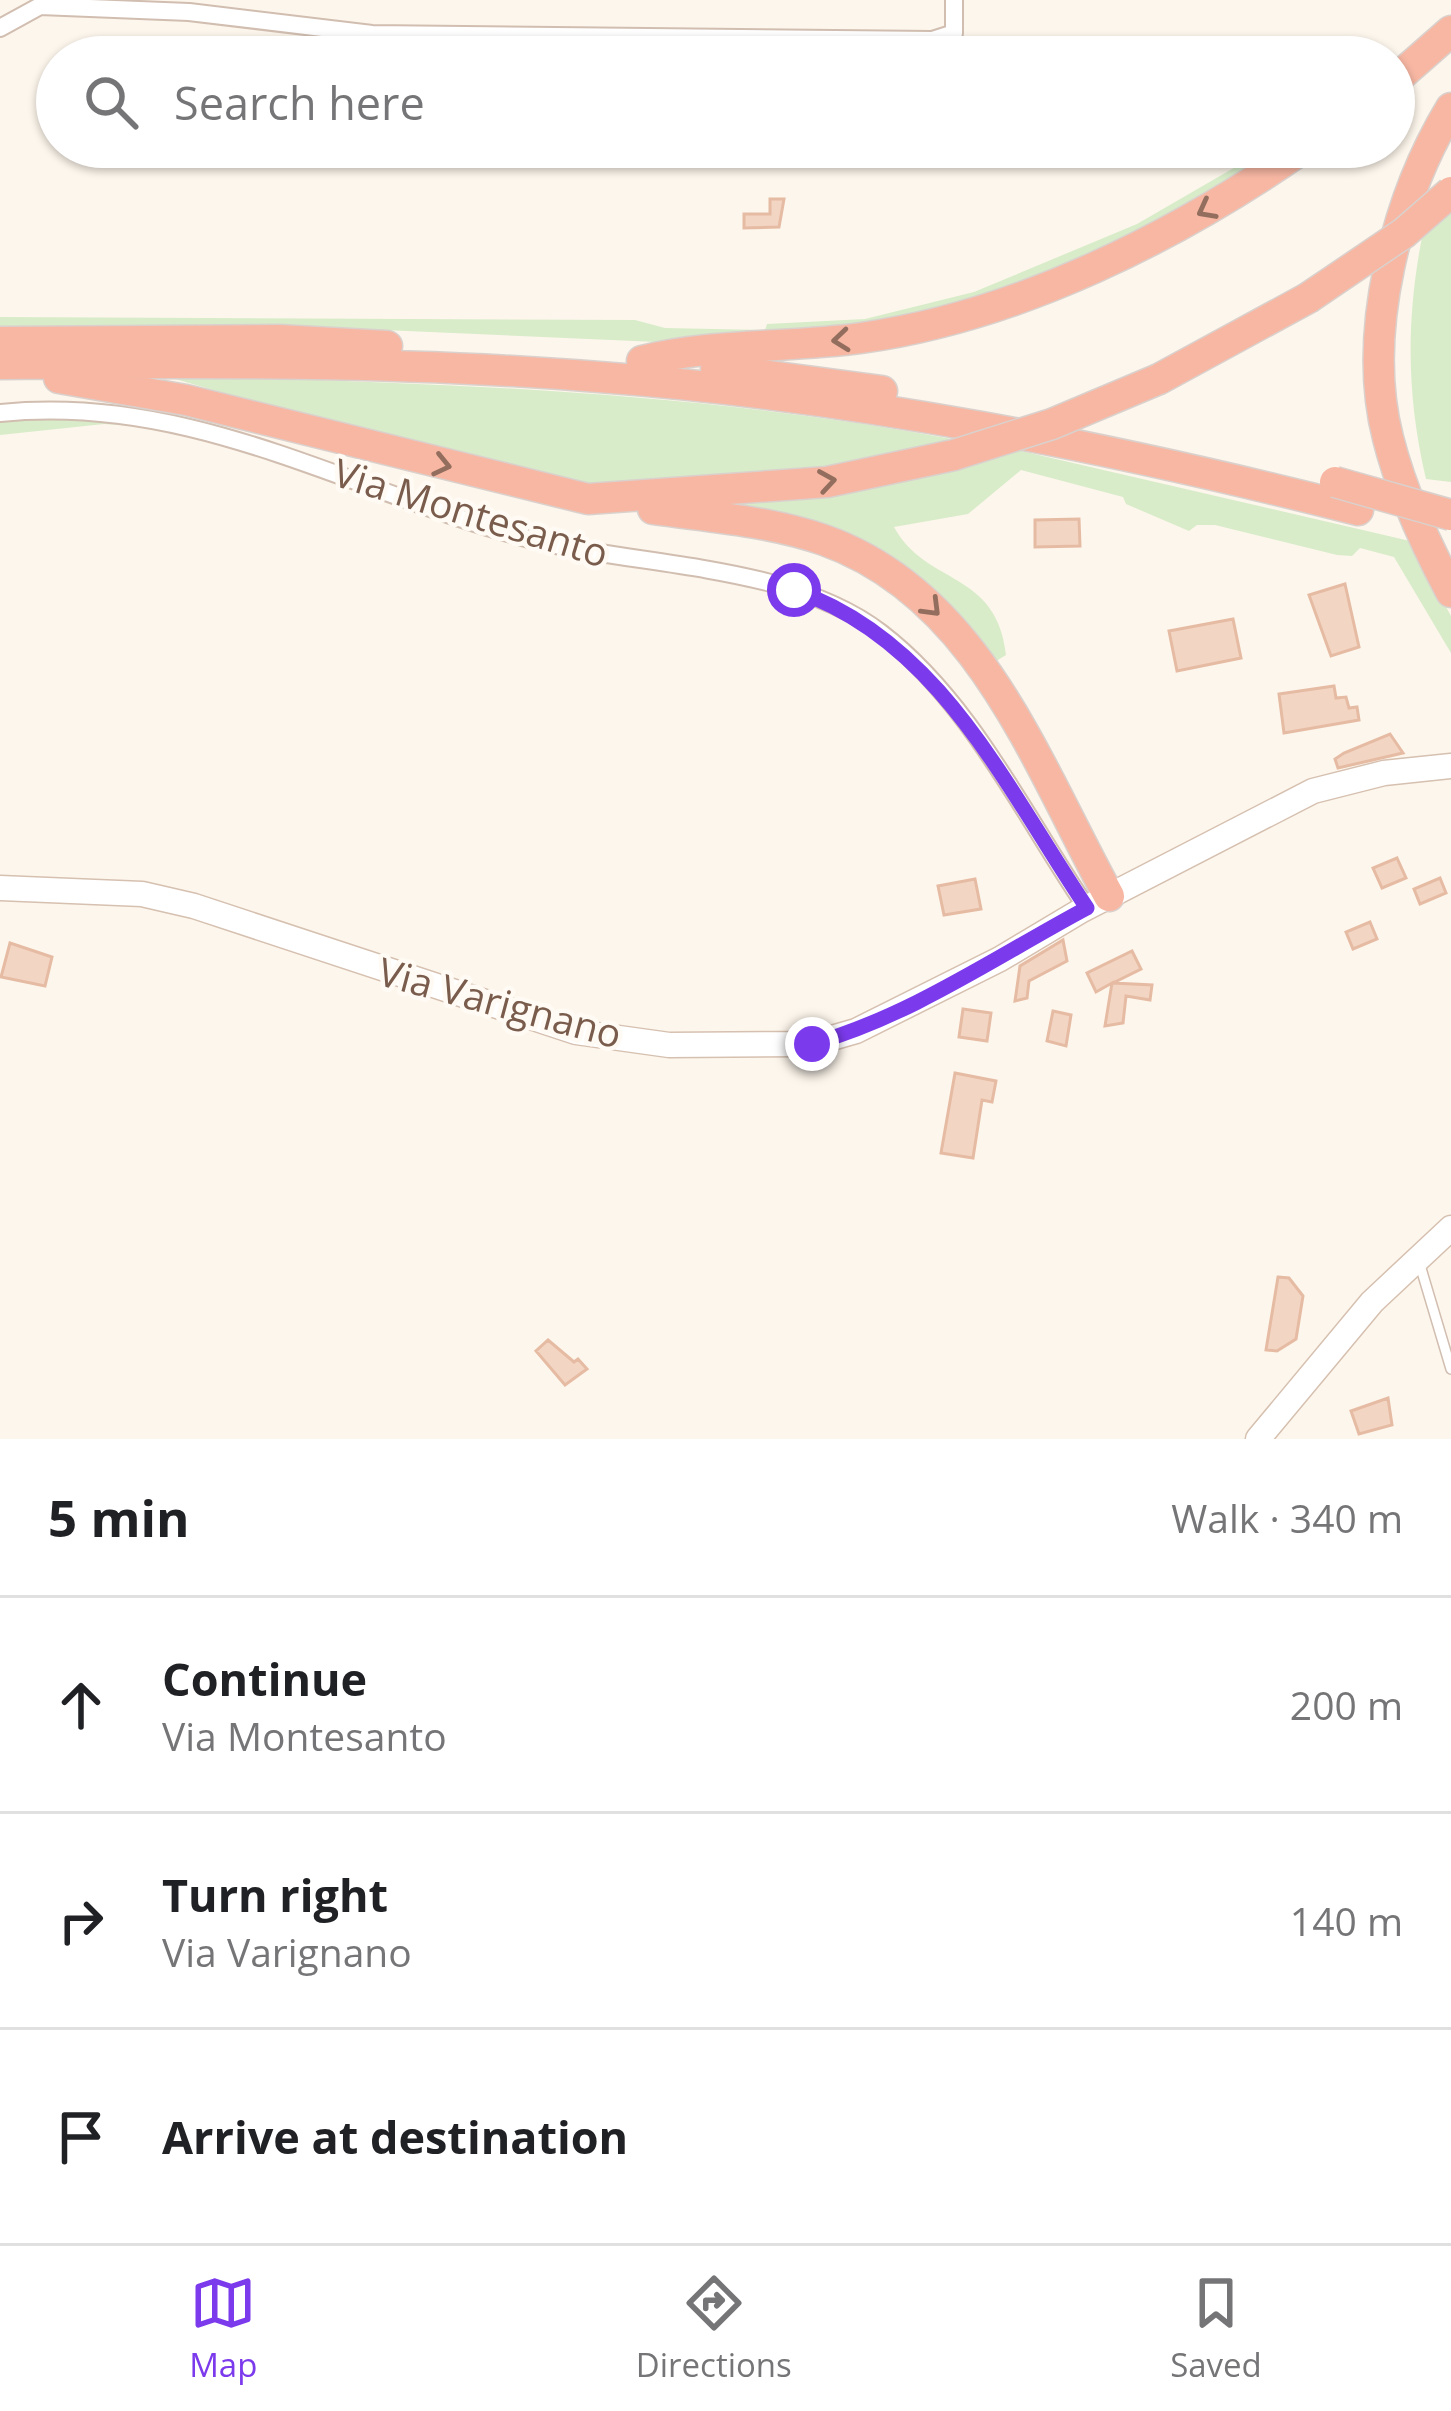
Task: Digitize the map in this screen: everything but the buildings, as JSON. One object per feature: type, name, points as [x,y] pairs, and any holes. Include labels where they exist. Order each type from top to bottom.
[{"type":"highway","points":[[1415,63],[1451,31]]},
{"type":"highway","points":[[1451,108],[1430,148],[1394,244],[1383,309],[1382,394],[1387,437],[1451,592]]},
{"type":"highway","points":[[1451,136],[1410,250],[1401,337],[1413,462],[1451,546]]},
{"type":"highway","points":[[642,361],[685,350],[736,351],[864,338],[950,319],[1150,240],[1237,194],[1275,168]]},
{"type":"highway","points":[[587,500],[826,482],[954,455],[1052,424],[1159,379],[1308,298],[1404,233],[1451,192]]},
{"type":"highway","points":[[0,342],[279,340],[642,361],[936,399],[1198,449],[1451,515]]},
{"type":"highway","points":[[0,367],[391,365],[696,386],[933,419],[1197,469],[1451,537]]},
{"type":"highway","points":[[0,367],[186,400],[587,500],[769,526],[824,540],[873,562],[916,592],[967,642],[996,686],[1098,902]]},
{"type":"highway","points":[[1335,482],[1451,493]]},
{"type":"street","points":[[945,36],[954,33],[954,0]]},
{"type":"street","points":[[0,28],[40,6],[189,12],[372,34],[559,36]]},
{"type":"street","name":"Via Montesanto","points":[[0,413],[72,408],[149,416],[274,452],[535,540],[785,587],[831,604],[883,634],[937,687],[1098,902]]},
{"type":"street","name":"Via Varignano","points":[[0,888],[142,894],[576,1032],[720,1048],[812,1044],[856,1031],[1000,959],[1098,902],[1313,791],[1384,773],[1451,766]]},
{"type":"street","points":[[1258,1439],[1372,1302],[1451,1228]]},
{"type":"lane","points":[[1418,1256],[1451,1369]]},
{"type":"green space","points":[[1234,168],[1259,168],[1182,215],[965,307],[726,345],[361,329],[0,330],[0,317],[635,320],[665,328],[765,330],[767,324],[865,319],[974,292],[1137,224]]},
{"type":"green space","points":[[1451,208],[1451,482],[1426,479],[1411,356],[1413,294],[1423,232]]},
{"type":"green space","points":[[165,376],[466,386],[665,400],[963,441],[833,471],[595,486],[296,414]]},
{"type":"green space","points":[[75,412],[151,427],[104,424],[0,435],[0,416]]},
{"type":"green space","points":[[1017,450],[1410,541],[1451,616],[1451,653],[1394,557],[1360,548],[1352,556],[1337,555],[1215,525],[1197,525],[1189,531],[1126,504],[1123,497],[1021,470],[968,514],[894,527],[924,560],[989,607],[1006,655],[993,663],[911,580],[704,503],[800,499]]},
{"type":"route","points":[[794,590],[867,622],[937,687],[1087,908],[1000,959],[856,1031],[812,1044]]}]
